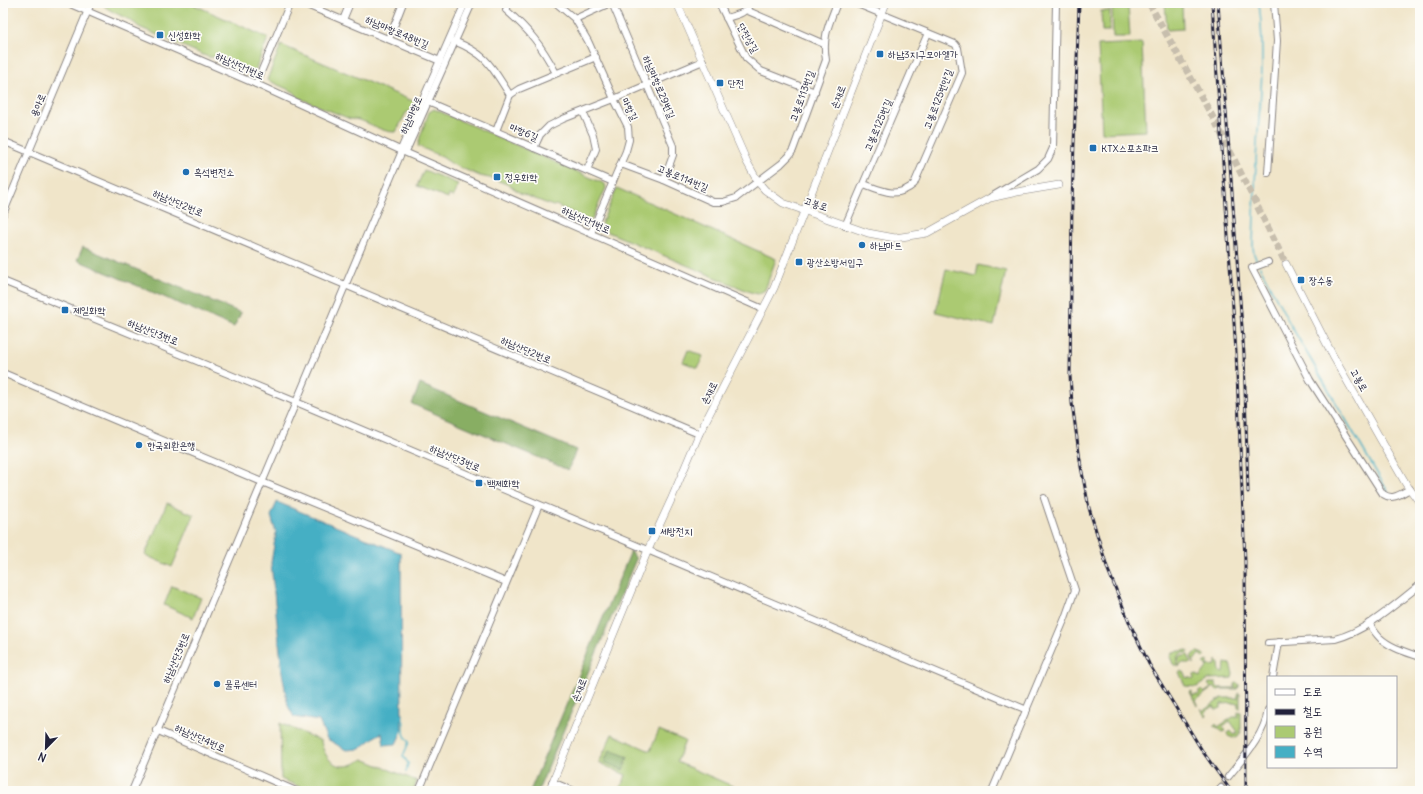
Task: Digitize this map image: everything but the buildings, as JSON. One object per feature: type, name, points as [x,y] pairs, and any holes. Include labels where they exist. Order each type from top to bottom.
[{"type":"main road","name":"고봉로","points":[[677,3],[747,162],[758,182],[765,190],[783,203],[846,226],[868,233],[892,238],[917,236],[927,233],[990,198],[1059,185]]},
{"type":"main road","name":"손재로","points":[[548,791],[648,550],[699,434],[774,288],[886,3]]},
{"type":"main road","name":"고봉로","points":[[1286,264],[1333,356],[1410,489],[1420,503]]},
{"type":"street","name":"하남산단1번로","points":[[68,3],[256,84],[402,151],[763,309]]},
{"type":"street","name":"용아로","points":[[3,214],[89,12],[91,3]]},
{"type":"street","points":[[256,84],[290,3]]},
{"type":"street","name":"하남마항로48번길","points":[[302,3],[440,61]]},
{"type":"street","points":[[343,20],[350,3]]},
{"type":"street","points":[[389,39],[404,3]]},
{"type":"street","name":"하남마항로","points":[[402,151],[402,147],[465,3]]},
{"type":"street","name":"하남마항로","points":[[402,151],[406,149],[472,3]]},
{"type":"street","points":[[509,3],[506,10],[534,37],[545,52],[556,73]]},
{"type":"street","name":"마항길","points":[[556,3],[574,19],[588,41],[628,127],[629,140],[626,151],[591,233]]},
{"type":"street","points":[[574,19],[611,3]]},
{"type":"street","name":"하남마항로29번길","points":[[611,3],[648,85],[673,146],[674,155],[664,180]]},
{"type":"street","name":"단전상길","points":[[719,3],[746,58],[762,71],[815,92]]},
{"type":"street","points":[[726,18],[743,13],[750,3]]},
{"type":"street","name":"고봉로113번길","points":[[758,182],[789,156],[793,150],[826,60],[824,44],[825,36],[837,3]]},
{"type":"street","name":"고봉로125번안길","points":[[855,3],[956,44],[962,73],[914,184],[901,192],[894,193],[886,193],[864,184]]},
{"type":"street","points":[[990,198],[1038,169],[1048,159],[1053,148],[1056,3]]},
{"type":"street","points":[[1268,173],[1276,41],[1274,3]]},
{"type":"street","points":[[746,10],[824,44]]},
{"type":"street","name":"고봉로125번길","points":[[846,226],[928,33]]},
{"type":"street","points":[[454,41],[471,47],[485,58],[510,95]]},
{"type":"street","points":[[496,131],[510,95],[519,89],[596,57]]},
{"type":"street","points":[[534,148],[540,135],[549,126],[703,61]]},
{"type":"street","name":"마항6길","points":[[428,102],[613,182]]},
{"type":"street","points":[[583,112],[593,135],[596,149],[588,170]]},
{"type":"street","name":"하남산단2번로","points":[[3,141],[699,434]]},
{"type":"street","points":[[296,402],[402,151]]},
{"type":"street","name":"고봉로114번길","points":[[621,164],[664,180],[713,202],[736,198],[758,182]]},
{"type":"street","points":[[1266,263],[1252,268],[1310,380],[1383,494],[1390,498],[1410,489]]},
{"type":"street","name":"하남산단3번로","points":[[3,281],[296,402],[1027,710]]},
{"type":"street","points":[[3,373],[262,482],[506,582]]},
{"type":"street","name":"하남산단3번로","points":[[156,730],[296,402]]},
{"type":"street","points":[[992,791],[1065,618],[1075,590],[1044,498]]},
{"type":"street","points":[[419,791],[539,505]]},
{"type":"street","points":[[1268,644],[1335,639],[1352,633],[1382,615],[1420,585]]},
{"type":"street","points":[[1368,623],[1387,644],[1420,657]]},
{"type":"street","points":[[1273,676],[1279,642]]},
{"type":"street","points":[[1228,777],[1260,734],[1267,714]]},
{"type":"street","points":[[132,791],[156,730]]},
{"type":"street","name":"하남산단4번로","points":[[156,730],[296,791]]},
{"type":"street","points":[[552,782],[574,791]]},
{"type":"green space","points":[[105,3],[190,3],[268,38],[255,71],[249,73],[217,57],[208,57],[139,27],[108,9],[104,6]]},
{"type":"green space","points":[[1165,3],[1182,3],[1183,29],[1167,30]]},
{"type":"green space","points":[[1128,4],[1130,37],[1113,37],[1112,5]]},
{"type":"green space","points":[[1101,11],[1110,11],[1110,31],[1102,31]]},
{"type":"green space","points":[[1142,43],[1146,131],[1102,133],[1098,45]]},
{"type":"green space","points":[[281,45],[415,102],[411,110],[406,113],[396,132],[390,132],[356,119],[350,119],[299,98],[294,92],[267,80]]},
{"type":"green space","points":[[434,109],[605,184],[606,188],[592,219],[588,220],[556,205],[553,206],[520,193],[509,185],[494,179],[480,176],[452,164],[442,157],[418,146],[429,112]]},
{"type":"green space","points":[[424,170],[458,184],[453,197],[449,195],[448,198],[417,186]]},
{"type":"green space","points":[[617,188],[776,259],[765,290],[758,294],[750,292],[608,232],[602,227],[601,224]]},
{"type":"green space","points":[[83,247],[241,313],[234,327],[77,260]]},
{"type":"green space","points":[[978,265],[1006,271],[994,326],[936,312],[946,269],[976,276]]},
{"type":"green space","points":[[688,350],[703,356],[698,368],[683,362]]},
{"type":"green space","points":[[420,384],[576,450],[568,470],[412,404]]},
{"type":"green space","points":[[167,503],[194,515],[172,567],[145,555]]},
{"type":"green space","points":[[631,551],[636,559],[538,791],[530,791]]},
{"type":"green space","points":[[172,586],[201,598],[193,618],[164,605]]},
{"type":"green space","points":[[1188,650],[1187,653],[1182,653],[1178,656],[1176,666],[1173,664],[1170,657],[1172,652]]},
{"type":"green space","points":[[1198,652],[1205,656],[1203,657],[1199,654],[1193,662],[1191,657],[1194,653]]},
{"type":"green space","points":[[1188,655],[1191,663],[1181,663],[1179,667],[1179,657]]},
{"type":"green space","points":[[1216,660],[1219,664],[1220,672],[1224,673],[1225,663],[1230,664],[1233,674],[1232,678],[1209,679],[1197,687],[1185,686],[1179,672],[1180,671],[1185,673],[1185,677],[1194,679],[1194,675],[1196,674],[1200,677],[1208,666],[1216,665]]},
{"type":"green space","points":[[1208,661],[1208,666],[1203,663]]},
{"type":"green space","points":[[1216,683],[1217,688],[1235,688],[1235,684],[1237,683],[1239,684],[1239,687],[1237,689],[1220,689],[1217,691],[1214,687],[1196,700],[1198,704],[1197,706],[1190,692],[1192,691],[1192,695],[1199,695],[1199,691],[1201,690],[1204,693],[1211,688],[1208,684]]},
{"type":"green space","points":[[1238,693],[1240,694],[1240,709],[1238,708],[1238,703],[1221,704],[1221,708],[1216,710],[1214,706],[1205,712],[1206,717],[1200,709],[1201,708],[1203,711],[1222,698],[1238,698]]},
{"type":"green space","points":[[1238,712],[1241,713],[1241,732],[1238,736],[1233,738],[1228,736],[1228,733],[1231,731],[1234,735],[1238,732],[1230,721],[1222,727],[1225,731],[1222,732],[1214,726],[1216,724],[1218,727],[1233,717],[1238,717]]},
{"type":"green space","points":[[280,723],[321,741],[328,758],[332,762],[340,766],[347,766],[363,759],[417,781],[413,791],[310,791],[281,779]]},
{"type":"green space","points":[[659,730],[685,741],[677,762],[744,791],[619,791],[626,775],[599,763],[612,734],[650,751]]},
{"type":"green space","points":[[610,750],[628,757],[623,770],[604,762]]},
{"type":"water","points":[[277,502],[401,553],[402,731],[396,744],[384,745],[382,733],[360,749],[346,750],[327,739],[319,721],[294,717],[288,706],[282,672],[271,563],[276,533],[271,516]]},
{"type":"waterway","points":[[1258,264],[1253,247],[1256,156],[1262,73],[1262,38],[1259,3]]},
{"type":"waterway","points":[[1260,267],[1290,324],[1388,492]]},
{"type":"waterway","points":[[401,715],[404,722],[404,732],[409,742],[403,756],[408,763],[406,772]]},
{"type":"tunnel","points":[[1149,3],[1216,123],[1286,264]]},
{"type":"tunnel","points":[[1221,788],[1228,777]]},
{"type":"railway","points":[[1079,3],[1072,201],[1070,376],[1072,403],[1081,467],[1089,508],[1108,570],[1130,624],[1149,664],[1203,752],[1231,791]]},
{"type":"railway","points":[[1212,3],[1236,352],[1245,561],[1246,791]]},
{"type":"railway","points":[[1218,3],[1244,354],[1248,492]]},
{"type":"place","name":"신성화학","points":[[160,35]]},
{"type":"place","name":"하남3지구모아엘가","points":[[880,54]]},
{"type":"place","name":"단전","points":[[720,83]]},
{"type":"place","name":"KTX스포츠파크","points":[[1093,148]]},
{"type":"place","name":"흑석변전소","points":[[186,172]]},
{"type":"place","name":"정우화학","points":[[497,177]]},
{"type":"place","name":"하남마트","points":[[862,245]]},
{"type":"place","name":"광산소방서입구","points":[[799,262]]},
{"type":"place","name":"장수동","points":[[1301,280]]},
{"type":"place","name":"제일화학","points":[[65,310]]},
{"type":"place","name":"한국외환은행","points":[[139,445]]},
{"type":"place","name":"백제화학","points":[[479,483]]},
{"type":"place","name":"세방전지","points":[[652,531]]},
{"type":"place","name":"물류센터","points":[[217,684]]}]
